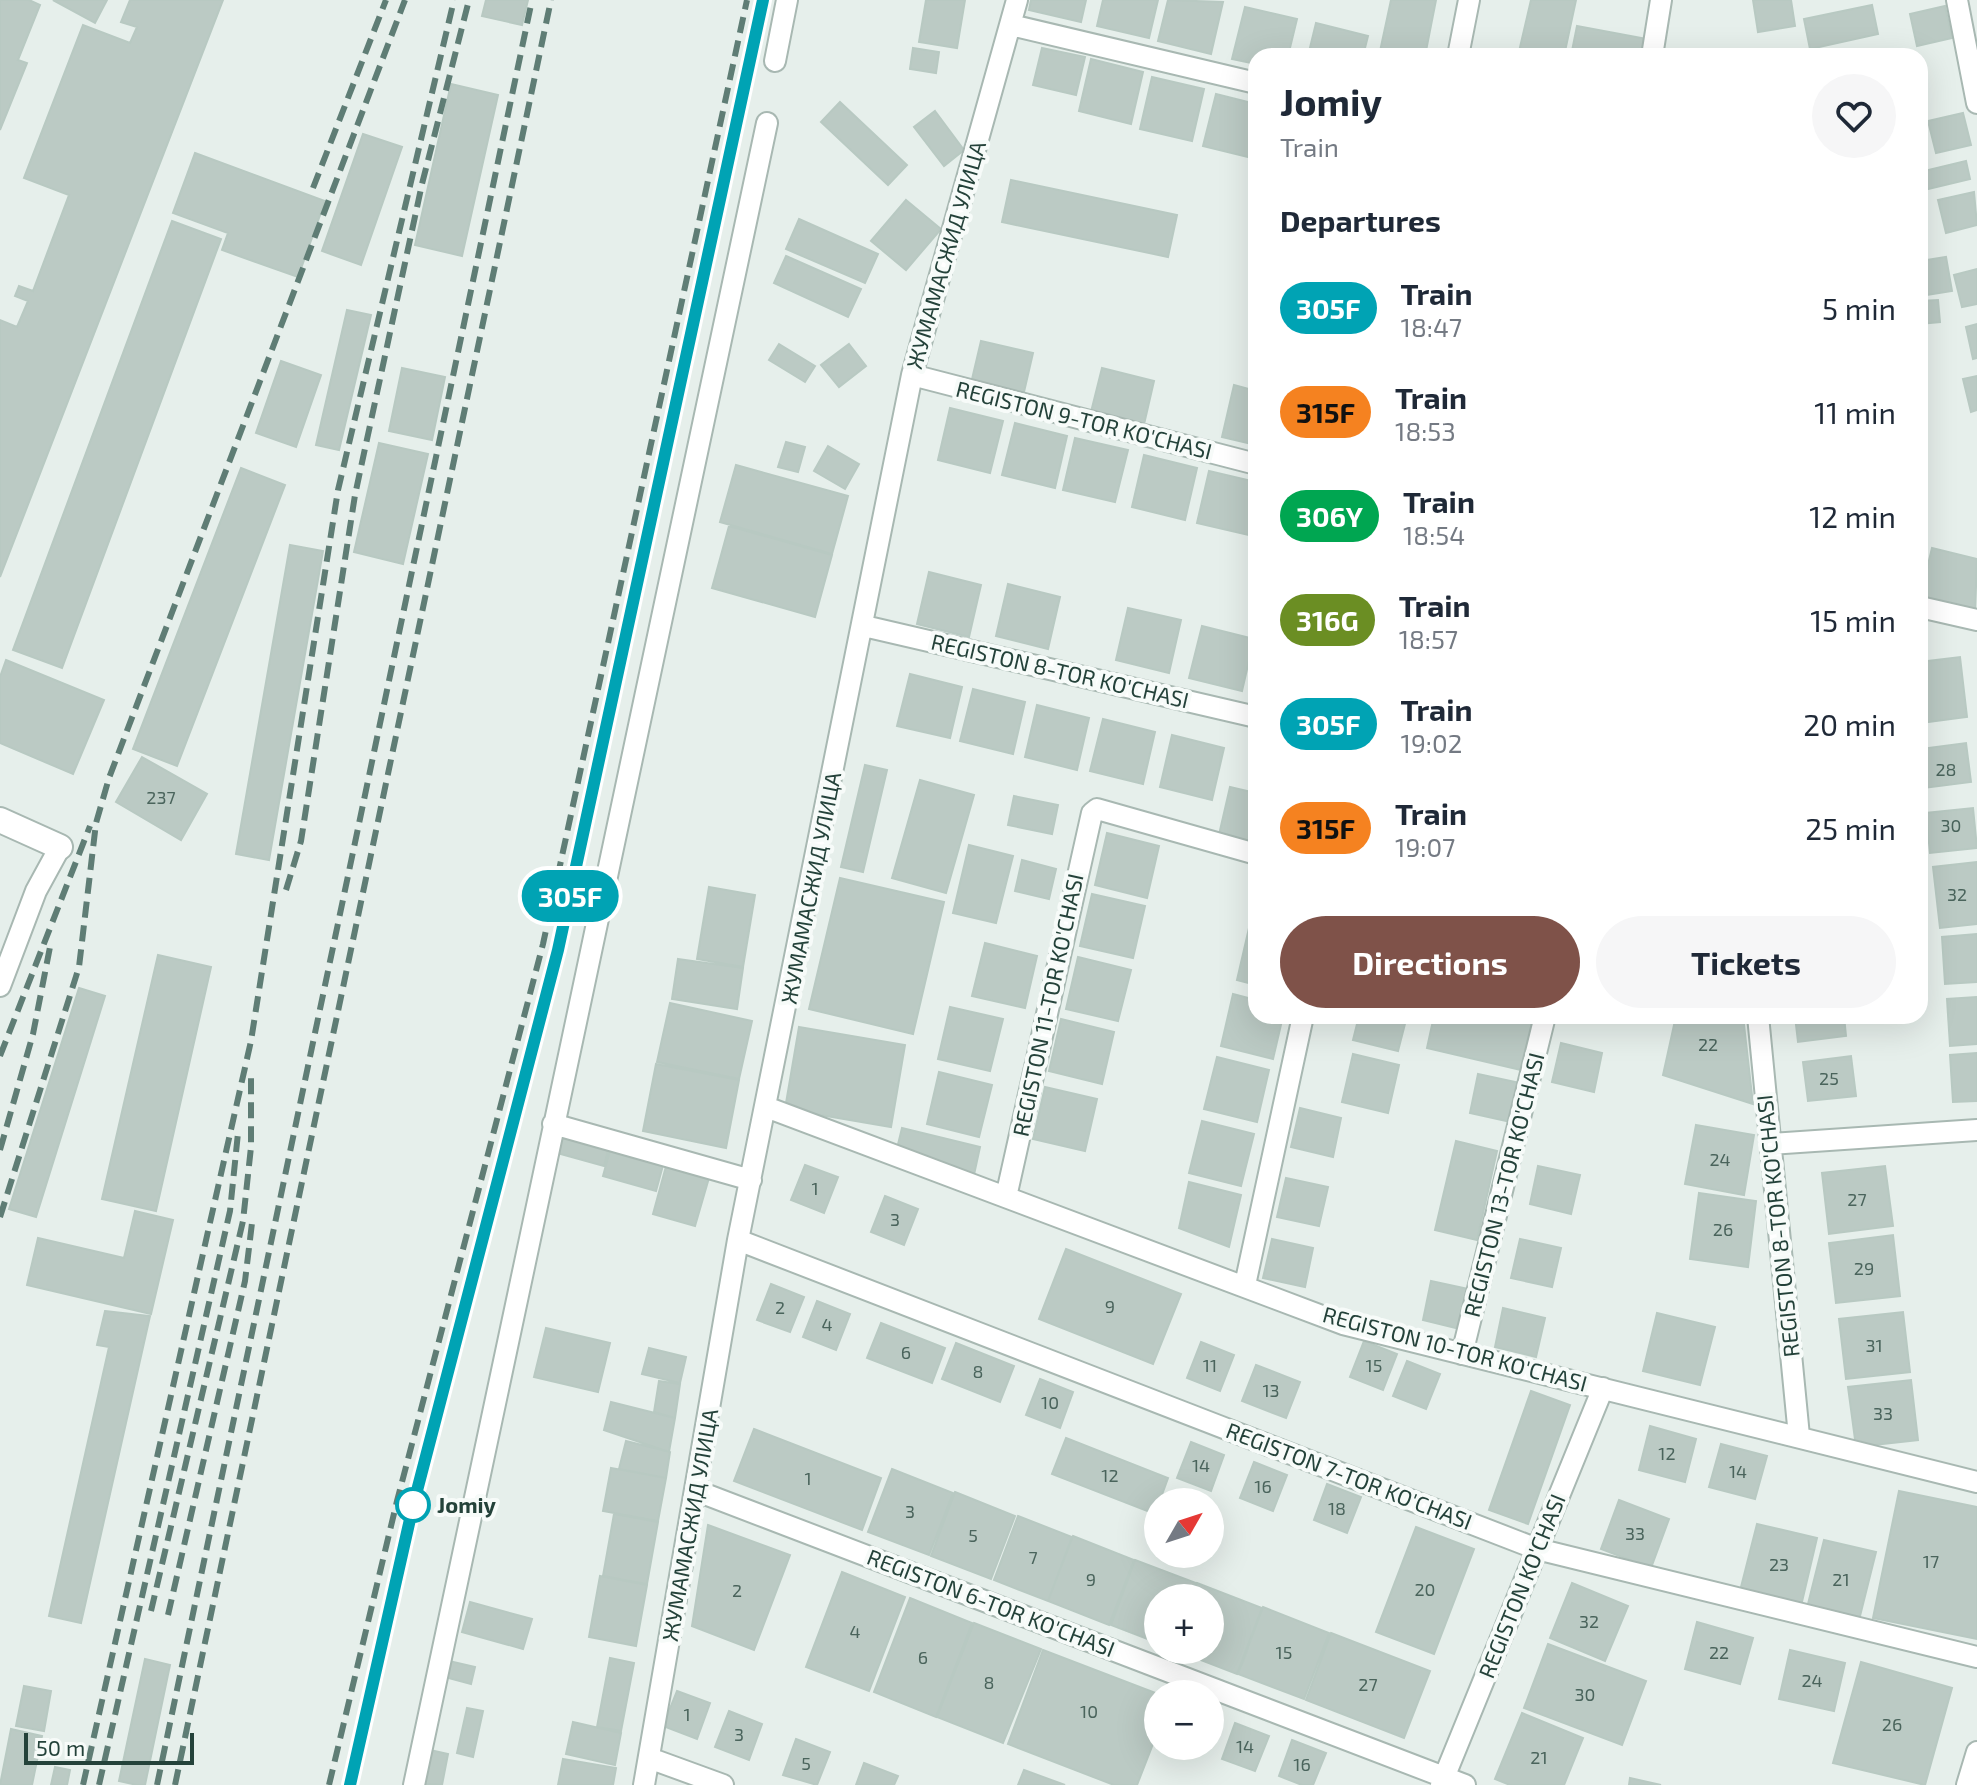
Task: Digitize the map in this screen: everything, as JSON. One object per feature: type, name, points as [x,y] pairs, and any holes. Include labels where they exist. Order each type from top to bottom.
[{"type":"street","points":[[775,61],[787,0]]},
{"type":"street","name":"ЖУМАМАСЖИД УЛИЦА","points":[[644,1785],[738,1240],[864,626],[912,375],[1017,0]]},
{"type":"street","points":[[1460,48],[1469,0]]},
{"type":"street","points":[[1653,48],[1661,0]]},
{"type":"street","points":[[1957,0],[1977,103]]},
{"type":"street","points":[[1011,25],[1248,81]]},
{"type":"street","points":[[414,1785],[767,123]]},
{"type":"street","name":"REGISTON 9-TOR KO'CHASI","points":[[912,375],[1248,462]]},
{"type":"street","points":[[1928,609],[1977,620]]},
{"type":"street","name":"REGISTON 8-TOR KO'CHASI","points":[[864,626],[1248,715]]},
{"type":"street","name":"REGISTON 11-TOR KO'CHASI","points":[[1006,1197],[1092,813],[1097,809],[1248,852]]},
{"type":"street","points":[[0,820],[60,847],[36,891],[0,986]]},
{"type":"street","points":[[1245,1285],[1301,1024]]},
{"type":"street","name":"REGISTON 13-TOR KO'CHASI","points":[[1462,1354],[1543,1024]]},
{"type":"street","name":"REGISTON 8-TOR KO'CHASI","points":[[1759,1024],[1799,1436]]},
{"type":"street","name":"REGISTON 10-TOR KO'CHASI","points":[[766,1107],[1343,1324],[1977,1482]]},
{"type":"street","points":[[553,1124],[751,1180]]},
{"type":"street","points":[[1770,1144],[1977,1130]]},
{"type":"street","name":"REGISTON 7-TOR KO'CHASI","points":[[738,1240],[1537,1549],[1977,1657]]},
{"type":"street","name":"REGISTON KO'CHASI","points":[[1443,1781],[1603,1388]]},
{"type":"street","name":"REGISTON 6-TOR KO'CHASI","points":[[697,1491],[1443,1781],[1465,1785]]},
{"type":"street","points":[[1967,1785],[1977,1752]]},
{"type":"street","points":[[649,1758],[723,1785]]},
{"type":"building","points":[[0,0],[29,0],[40,5],[18,60],[27,63],[0,130]]},
{"type":"building","points":[[53,0],[107,0],[95,23]]},
{"type":"building","points":[[130,0],[223,0],[0,577],[0,320],[17,327],[28,301],[15,296],[19,286],[33,291],[69,195],[24,178],[83,25],[130,43],[137,27],[121,22]]},
{"type":"building","points":[[486,0],[528,0],[522,25],[482,16]]},
{"type":"building","points":[[926,0],[965,0],[957,48],[919,42]]},
{"type":"building","points":[[1031,0],[1086,0],[1081,22],[1029,10]]},
{"type":"building","points":[[1103,0],[1158,0],[1149,38],[1097,26]]},
{"type":"building","points":[[1168,0],[1223,2],[1211,54],[1158,41]]},
{"type":"building","points":[[1391,0],[1436,0],[1427,48],[1381,48]]},
{"type":"building","points":[[1531,0],[1576,0],[1566,48],[1520,48]]},
{"type":"building","points":[[1753,0],[1791,0],[1795,26],[1758,32]]},
{"type":"building","points":[[1872,5],[1878,34],[1810,48],[1804,19]]},
{"type":"building","points":[[1945,6],[1952,38],[1917,46],[1910,14]]},
{"type":"building","points":[[1245,7],[1297,19],[1290,48],[1248,48],[1248,62],[1232,59]]},
{"type":"building","points":[[1316,23],[1368,36],[1365,48],[1310,48]]},
{"type":"building","points":[[1577,26],[1647,39],[1645,48],[1573,48]]},
{"type":"building","points":[[913,48],[939,52],[936,73],[910,69]]},
{"type":"building","points":[[1042,48],[1085,57],[1076,95],[1033,85]]},
{"type":"building","points":[[1091,59],[1143,72],[1131,124],[1079,111]]},
{"type":"building","points":[[1152,77],[1204,89],[1192,141],[1140,129]]},
{"type":"building","points":[[451,84],[498,95],[462,256],[415,245]]},
{"type":"building","points":[[1216,94],[1248,102],[1248,157],[1203,146]]},
{"type":"building","points":[[840,102],[907,165],[888,185],[821,122]]},
{"type":"building","points":[[935,111],[964,150],[944,166],[914,127]]},
{"type":"building","points":[[1963,113],[1971,145],[1936,153],[1928,121]]},
{"type":"building","points":[[363,134],[402,147],[361,265],[322,251]]},
{"type":"building","points":[[195,153],[325,201],[298,277],[222,250],[228,233],[173,213]]},
{"type":"building","points":[[1966,161],[1970,179],[1928,189],[1928,170]]},
{"type":"building","points":[[1011,180],[1177,215],[1168,257],[1002,222]]},
{"type":"building","points":[[1974,192],[1977,225],[1946,233],[1938,200]]},
{"type":"building","points":[[906,200],[941,229],[906,270],[871,241]]},
{"type":"building","points":[[799,219],[878,254],[865,283],[786,249]]},
{"type":"building","points":[[172,221],[221,239],[62,668],[13,650]]},
{"type":"building","points":[[786,256],[861,289],[848,317],[774,283]]},
{"type":"building","points":[[1946,257],[1952,291],[1928,295],[1928,260]]},
{"type":"building","points":[[1977,269],[1977,304],[1962,307],[1954,275]]},
{"type":"building","points":[[1938,300],[1940,322],[1928,323],[1928,301]]},
{"type":"building","points":[[347,310],[371,315],[339,450],[316,445]]},
{"type":"building","points":[[1977,324],[1977,358],[1973,359],[1966,327]]},
{"type":"building","points":[[981,341],[1033,353],[1021,405],[969,392]]},
{"type":"building","points":[[779,344],[815,366],[805,382],[769,360]]},
{"type":"building","points":[[849,344],[866,366],[839,387],[821,365]]},
{"type":"building","points":[[281,361],[321,375],[296,447],[256,433]]},
{"type":"building","points":[[402,368],[445,377],[432,440],[389,431]]},
{"type":"building","points":[[1102,368],[1154,381],[1142,433],[1089,420]]},
{"type":"building","points":[[1977,376],[1977,410],[1971,412],[1963,379]]},
{"type":"building","points":[[1234,385],[1248,389],[1248,443],[1222,437]]},
{"type":"building","points":[[950,408],[1003,421],[990,473],[938,460]]},
{"type":"building","points":[[1015,423],[1067,436],[1055,488],[1002,475]]},
{"type":"building","points":[[1075,438],[1128,450],[1115,502],[1063,490]]},
{"type":"building","points":[[786,442],[805,447],[798,472],[778,467]]},
{"type":"building","points":[[379,443],[428,454],[403,564],[354,552]]},
{"type":"building","points":[[828,446],[859,464],[845,489],[814,471]]},
{"type":"building","points":[[1144,455],[1197,468],[1185,520],[1132,507]]},
{"type":"building","points":[[736,465],[848,496],[832,554],[720,522]]},
{"type":"building","points":[[241,468],[285,485],[177,766],[133,749]]},
{"type":"building","points":[[1209,471],[1248,480],[1248,535],[1197,523]]},
{"type":"building","points":[[729,526],[832,555],[815,617],[712,588]]},
{"type":"building","points":[[290,545],[323,551],[269,860],[236,854]]},
{"type":"building","points":[[1932,548],[1977,559],[1975,614],[1928,600],[1928,565]]},
{"type":"building","points":[[929,572],[981,585],[969,637],[917,624]]},
{"type":"building","points":[[1008,584],[1060,597],[1048,649],[996,636]]},
{"type":"building","points":[[1128,608],[1181,620],[1169,673],[1116,660]]},
{"type":"building","points":[[1202,626],[1248,638],[1248,665],[1242,691],[1189,678]]},
{"type":"building","points":[[1960,657],[1967,717],[1928,722],[1928,661]]},
{"type":"building","points":[[6,660],[104,700],[73,774],[0,743],[0,677]]},
{"type":"building","points":[[910,674],[962,687],[950,738],[897,726]]},
{"type":"building","points":[[973,689],[1025,702],[1013,754],[960,741]]},
{"type":"building","points":[[1037,705],[1089,718],[1077,770],[1025,757]]},
{"type":"building","points":[[1103,719],[1155,732],[1143,784],[1090,771]]},
{"type":"building","points":[[1172,735],[1224,748],[1212,800],[1160,787]]},
{"type":"building","points":[[1966,743],[1971,782],[1928,787],[1928,748]]},
{"type":"building","points":[[142,757],[207,794],[181,840],[116,802]]},
{"type":"building","points":[[865,765],[887,770],[863,872],[841,867]]},
{"type":"building","points":[[920,780],[974,795],[946,893],[892,878]]},
{"type":"building","points":[[1230,787],[1248,791],[1248,846],[1218,839]]},
{"type":"building","points":[[1014,796],[1058,805],[1052,834],[1008,825]]},
{"type":"building","points":[[1973,808],[1977,848],[1930,853],[1928,813]]},
{"type":"building","points":[[1107,833],[1159,846],[1147,898],[1095,885]]},
{"type":"building","points":[[969,845],[1013,856],[996,923],[953,913]]},
{"type":"building","points":[[1022,860],[1056,869],[1049,899],[1015,891]]},
{"type":"building","points":[[1977,862],[1977,924],[1940,928],[1933,867]]},
{"type":"building","points":[[840,878],[944,902],[913,1034],[809,1009]]},
{"type":"building","points":[[709,887],[755,895],[743,967],[697,959]]},
{"type":"building","points":[[1092,894],[1145,906],[1133,958],[1080,946]]},
{"type":"building","points":[[1248,932],[1248,983],[1237,980]]},
{"type":"building","points":[[1977,934],[1977,982],[1945,984],[1942,937]]},
{"type":"building","points":[[985,943],[1037,956],[1025,1008],[972,996]]},
{"type":"building","points":[[158,955],[211,967],[156,1211],[102,1199]]},
{"type":"building","points":[[1078,957],[1131,970],[1118,1021],[1066,1009]]},
{"type":"building","points":[[678,959],[743,968],[737,1009],[672,999]]},
{"type":"building","points":[[79,988],[105,996],[36,1217],[9,1209]]},
{"type":"building","points":[[1233,994],[1248,998],[1248,1024],[1281,1024],[1273,1059],[1221,1046]]},
{"type":"building","points":[[1977,997],[1977,1044],[1950,1046],[1947,999]]},
{"type":"building","points":[[670,1003],[752,1021],[739,1079],[657,1062]]},
{"type":"building","points":[[950,1007],[1003,1019],[990,1071],[938,1059]]},
{"type":"building","points":[[1061,1019],[1114,1032],[1102,1084],[1049,1071]]},
{"type":"building","points":[[1357,1024],[1405,1024],[1398,1051],[1353,1040]]},
{"type":"building","points":[[1432,1024],[1531,1024],[1521,1070],[1427,1048]]},
{"type":"building","points":[[1674,1024],[1744,1024],[1753,1104],[1663,1075]]},
{"type":"building","points":[[1796,1024],[1845,1024],[1846,1036],[1798,1042]]},
{"type":"building","points":[[799,1027],[905,1045],[891,1127],[785,1109]]},
{"type":"building","points":[[1561,1043],[1602,1053],[1594,1092],[1552,1082]]},
{"type":"building","points":[[1977,1053],[1977,1101],[1953,1102],[1950,1055]]},
{"type":"building","points":[[1353,1054],[1399,1065],[1388,1113],[1342,1102]]},
{"type":"building","points":[[1851,1056],[1856,1096],[1808,1101],[1803,1062]]},
{"type":"building","points":[[1217,1057],[1269,1070],[1257,1122],[1204,1109]]},
{"type":"building","points":[[656,1064],[739,1080],[726,1148],[643,1131]]},
{"type":"building","points":[[939,1072],[992,1085],[979,1137],[927,1124]]},
{"type":"building","points":[[1478,1074],[1520,1083],[1511,1122],[1470,1113]]},
{"type":"building","points":[[1045,1087],[1097,1099],[1085,1151],[1033,1139]]},
{"type":"building","points":[[1300,1108],[1341,1118],[1333,1157],[1291,1147]]},
{"type":"building","points":[[1202,1121],[1254,1134],[1241,1186],[1189,1173]]},
{"type":"building","points":[[1696,1125],[1754,1135],[1744,1195],[1685,1184]]},
{"type":"building","points":[[557,1128],[610,1142],[604,1166],[550,1151]]},
{"type":"building","points":[[902,1128],[980,1147],[972,1184],[893,1165]]},
{"type":"building","points":[[1456,1141],[1497,1151],[1477,1240],[1435,1230]]},
{"type":"building","points":[[612,1143],[665,1158],[656,1191],[603,1176]]},
{"type":"building","points":[[668,1159],[711,1171],[695,1226],[653,1214]]},
{"type":"building","points":[[805,1165],[838,1177],[824,1213],[791,1200]]},
{"type":"building","points":[[1538,1166],[1580,1175],[1571,1214],[1530,1204]]},
{"type":"building","points":[[1885,1166],[1893,1226],[1829,1234],[1822,1173]]},
{"type":"building","points":[[1286,1178],[1328,1187],[1319,1226],[1277,1217]]},
{"type":"building","points":[[1189,1182],[1241,1195],[1229,1247],[1179,1228]]},
{"type":"building","points":[[1699,1193],[1756,1201],[1748,1267],[1690,1259]]},
{"type":"building","points":[[885,1196],[918,1209],[904,1245],[871,1232]]},
{"type":"building","points":[[135,1211],[173,1220],[151,1314],[27,1285],[38,1238],[124,1258]]},
{"type":"building","points":[[1893,1235],[1900,1296],[1836,1303],[1829,1243]]},
{"type":"building","points":[[1272,1239],[1313,1248],[1305,1287],[1263,1278]]},
{"type":"building","points":[[1520,1239],[1561,1248],[1552,1287],[1511,1278]]},
{"type":"building","points":[[1066,1249],[1181,1294],[1153,1364],[1039,1319]]},
{"type":"building","points":[[1431,1281],[1473,1290],[1464,1330],[1423,1320]]},
{"type":"building","points":[[771,1284],[804,1297],[790,1332],[757,1320]]},
{"type":"building","points":[[817,1301],[850,1314],[836,1350],[803,1337]]},
{"type":"building","points":[[1503,1308],[1545,1318],[1536,1357],[1495,1347]]},
{"type":"building","points":[[105,1311],[150,1316],[81,1623],[49,1616],[109,1347],[97,1345]]},
{"type":"building","points":[[1903,1312],[1910,1372],[1846,1379],[1839,1319]]},
{"type":"building","points":[[1657,1313],[1715,1327],[1700,1385],[1643,1371]]},
{"type":"building","points":[[881,1323],[945,1348],[932,1383],[867,1358]]},
{"type":"building","points":[[546,1328],[610,1343],[598,1392],[534,1377]]},
{"type":"building","points":[[1364,1341],[1397,1354],[1383,1390],[1350,1377]]},
{"type":"building","points":[[1201,1342],[1234,1355],[1220,1391],[1187,1378]]},
{"type":"building","points":[[956,1343],[1014,1366],[1000,1402],[942,1379]]},
{"type":"building","points":[[649,1348],[686,1357],[680,1383],[642,1374]]},
{"type":"building","points":[[1407,1361],[1440,1374],[1426,1409],[1393,1396]]},
{"type":"building","points":[[1256,1365],[1300,1382],[1286,1418],[1242,1401]]},
{"type":"building","points":[[1040,1379],[1073,1392],[1060,1428],[1026,1415]]},
{"type":"building","points":[[1911,1380],[1918,1440],[1856,1447],[1848,1387]]},
{"type":"building","points":[[659,1381],[680,1384],[675,1418],[654,1412]]},
{"type":"building","points":[[1531,1391],[1570,1405],[1528,1524],[1489,1510]]},
{"type":"building","points":[[611,1402],[675,1418],[669,1452],[604,1430]]},
{"type":"building","points":[[1650,1426],[1696,1439],[1685,1482],[1639,1470]]},
{"type":"building","points":[[754,1429],[881,1478],[862,1530],[734,1481]]},
{"type":"building","points":[[1066,1438],[1168,1478],[1164,1488],[1144,1488],[1144,1510],[1052,1474]]},
{"type":"building","points":[[626,1441],[670,1452],[666,1478],[619,1469]]},
{"type":"building","points":[[1191,1442],[1224,1455],[1212,1488],[1203,1488],[1177,1478]]},
{"type":"building","points":[[1721,1444],[1767,1456],[1755,1499],[1709,1487]]},
{"type":"building","points":[[1254,1462],[1287,1475],[1273,1511],[1240,1498]]},
{"type":"building","points":[[611,1468],[666,1478],[658,1521],[603,1511]]},
{"type":"building","points":[[892,1469],[953,1493],[929,1555],[868,1532]]},
{"type":"building","points":[[1327,1484],[1361,1497],[1347,1533],[1314,1520]]},
{"type":"building","points":[[1899,1491],[1977,1507],[1977,1639],[1873,1618]]},
{"type":"building","points":[[955,1492],[1015,1516],[991,1579],[931,1556]]},
{"type":"building","points":[[1619,1500],[1669,1519],[1651,1568],[1601,1549]]},
{"type":"building","points":[[614,1514],[658,1522],[647,1584],[603,1576]]},
{"type":"building","points":[[1018,1516],[1072,1537],[1048,1601],[994,1580]]},
{"type":"building","points":[[1757,1524],[1817,1538],[1801,1606],[1740,1591]]},
{"type":"building","points":[[708,1525],[790,1555],[754,1650],[692,1626]]},
{"type":"building","points":[[1416,1527],[1474,1549],[1434,1654],[1376,1632]]},
{"type":"building","points":[[1073,1536],[1134,1560],[1109,1625],[1048,1601]]},
{"type":"building","points":[[1824,1540],[1876,1552],[1859,1620],[1807,1608]]},
{"type":"building","points":[[1135,1560],[1144,1563],[1144,1568],[1156,1568],[1196,1583],[1144,1584],[1144,1638],[1111,1625]]},
{"type":"building","points":[[842,1572],[905,1597],[869,1691],[806,1667]]},
{"type":"building","points":[[600,1576],[647,1585],[636,1646],[589,1637]]},
{"type":"building","points":[[1572,1583],[1628,1606],[1605,1661],[1550,1638]]},
{"type":"building","points":[[1224,1593],[1262,1608],[1237,1674],[1211,1664],[1224,1664]]},
{"type":"building","points":[[910,1598],[972,1623],[936,1717],[874,1692]]},
{"type":"building","points":[[470,1602],[532,1619],[523,1649],[462,1632]]},
{"type":"building","points":[[1263,1607],[1329,1633],[1304,1699],[1238,1674]]},
{"type":"building","points":[[1697,1622],[1753,1638],[1740,1684],[1685,1669]]},
{"type":"building","points":[[974,1623],[1041,1649],[1003,1743],[937,1717]]},
{"type":"building","points":[[1331,1633],[1430,1671],[1404,1738],[1306,1700]]},
{"type":"building","points":[[1548,1644],[1646,1681],[1622,1745],[1524,1708]]},
{"type":"building","points":[[1043,1650],[1144,1689],[1144,1760],[1147,1760],[1137,1785],[1114,1785],[1008,1744]]},
{"type":"building","points":[[1790,1650],[1845,1663],[1834,1711],[1779,1699]]},
{"type":"building","points":[[610,1658],[634,1663],[621,1731],[597,1727]]},
{"type":"building","points":[[145,1659],[170,1665],[145,1785],[137,1785],[119,1781]]},
{"type":"building","points":[[449,1661],[475,1667],[471,1684],[445,1677]]},
{"type":"building","points":[[1861,1662],[1952,1688],[1925,1785],[1833,1763]]},
{"type":"building","points":[[24,1686],[51,1691],[44,1731],[16,1726]]},
{"type":"building","points":[[677,1691],[710,1703],[697,1739],[663,1726]]},
{"type":"building","points":[[467,1708],[483,1711],[473,1757],[457,1753]]},
{"type":"building","points":[[729,1711],[762,1724],[749,1760],[715,1747]]},
{"type":"building","points":[[1522,1713],[1583,1738],[1564,1785],[1510,1785],[1495,1779]]},
{"type":"building","points":[[573,1722],[621,1733],[615,1765],[566,1754]]},
{"type":"building","points":[[1235,1723],[1269,1736],[1255,1771],[1224,1760]]},
{"type":"building","points":[[11,1729],[42,1736],[32,1785],[0,1785]]},
{"type":"building","points":[[796,1739],[830,1752],[817,1785],[783,1775]]},
{"type":"building","points":[[1292,1740],[1326,1753],[1313,1785],[1302,1785],[1279,1776]]},
{"type":"building","points":[[430,1750],[448,1754],[442,1785],[423,1784]]},
{"type":"building","points":[[563,1759],[616,1768],[613,1785],[558,1785]]},
{"type":"building","points":[[864,1763],[898,1776],[894,1785],[856,1785]]},
{"type":"building","points":[[55,1767],[70,1770],[67,1785],[51,1785]]},
{"type":"building","points":[[1024,1770],[1065,1785],[1018,1785]]},
{"type":"building","points":[[1630,1778],[1661,1785],[1629,1785]]},
{"type":"railway","points":[[313,188],[386,0]]},
{"type":"railway","points":[[0,1217],[79,967],[96,823],[109,778],[405,0]]},
{"type":"railway","points":[[83,1785],[251,1041],[338,490],[454,0]]},
{"type":"railway","points":[[286,890],[301,841],[355,495],[422,184],[469,0]]},
{"type":"railway","points":[[157,1785],[532,0]]},
{"type":"railway","points":[[175,1785],[551,0]]},
{"type":"railway","points":[[329,1785],[397,1501],[543,944],[747,0]]},
{"type":"railway","points":[[350,1785],[413,1506],[558,950],[763,0]]},
{"type":"railway","points":[[0,1056],[90,826]]},
{"type":"railway","points":[[0,1150],[33,1034],[50,947]]},
{"type":"railway","points":[[151,1611],[243,1221],[251,1147],[251,1073]]},
{"type":"railway","points":[[99,1785],[230,1211],[238,1133]]},
{"type":"railway","points":[[168,1615],[245,1281],[252,1223]]},
{"type":"train","name":"305F","points":[[350,1785],[413,1506],[530,1069],[558,950],[763,0]]},
{"type":"place","name":"Jomiy","points":[[413,1505]]}]
